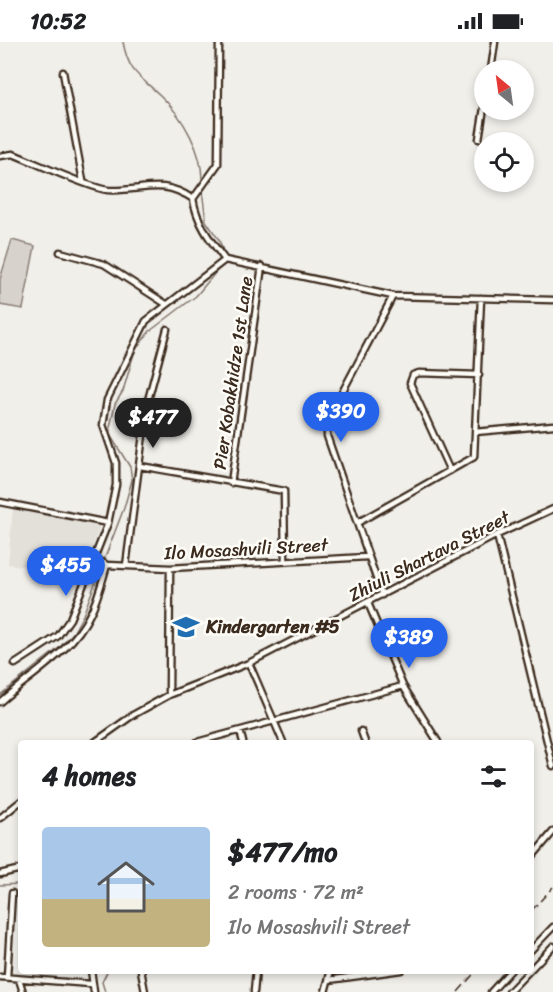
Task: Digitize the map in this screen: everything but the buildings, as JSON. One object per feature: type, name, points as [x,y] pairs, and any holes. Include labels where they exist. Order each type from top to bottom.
[{"type":"street","points":[[219,42],[218,164],[193,199],[196,215],[208,237],[225,260],[262,266],[393,296],[553,300]]},
{"type":"street","points":[[492,60],[495,42]]},
{"type":"street","points":[[63,72],[83,181]]},
{"type":"street","points":[[0,156],[13,154],[107,190],[163,186],[177,189],[193,199]]},
{"type":"street","points":[[60,252],[104,264],[166,304]]},
{"type":"street","points":[[15,664],[58,636],[70,619],[108,523],[116,485],[116,463],[103,424],[107,400],[146,321],[225,260]]},
{"type":"street","name":"Pier Kobakhidze 1st Lane","points":[[231,483],[262,266]]},
{"type":"street","points":[[382,596],[327,436],[327,421],[393,296]]},
{"type":"street","points":[[357,523],[474,457],[481,298]]},
{"type":"street","points":[[126,566],[147,404],[167,329]]},
{"type":"street","points":[[450,471],[410,383],[413,375],[419,373],[479,375]]},
{"type":"street","points":[[476,432],[553,425]]},
{"type":"street","points":[[140,466],[285,491],[285,560]]},
{"type":"street","points":[[0,501],[108,523]]},
{"type":"street","name":"Zhiuli Shartava Street","points":[[99,740],[133,715],[169,695],[249,663],[497,535],[553,509]]},
{"type":"street","points":[[497,535],[553,766]]},
{"type":"street","name":"Ilo Mosashvili Street","points":[[106,565],[170,568],[367,557]]},
{"type":"street","points":[[0,702],[69,644],[81,630],[90,614],[106,565],[94,558]]},
{"type":"street","points":[[169,695],[170,568]]},
{"type":"street","points":[[368,603],[404,686],[437,740]]},
{"type":"street","points":[[249,663],[282,740]]},
{"type":"street","points":[[205,740],[404,686]]},
{"type":"street","points":[[240,731],[242,740]]},
{"type":"street","points":[[361,731],[364,740]]},
{"type":"street","points":[[0,818],[18,803]]},
{"type":"street","points":[[534,855],[553,832]]},
{"type":"street","points":[[534,849],[537,852]]},
{"type":"street","points":[[0,874],[18,870]]},
{"type":"street","points":[[7,977],[12,893]]},
{"type":"street","points":[[534,947],[553,927]]},
{"type":"street","points":[[534,966],[553,946]]},
{"type":"street","points":[[91,974],[94,992]]},
{"type":"street","points":[[142,974],[145,992]]},
{"type":"street","points":[[254,992],[256,974]]},
{"type":"street","points":[[325,992],[330,974]]},
{"type":"street","points":[[329,980],[372,974]]},
{"type":"street","points":[[491,992],[507,974]]},
{"type":"street","points":[[509,992],[526,974]]},
{"type":"street","points":[[0,977],[91,984]]},
{"type":"street","points":[[19,979],[23,992]]},
{"type":"shaded area","points":[[12,240],[35,246],[23,309],[0,305],[0,279]]},
{"type":"shaded area","points":[[13,506],[101,522],[83,576],[8,564]]},
{"type":"waterway","points":[[123,42],[132,68],[169,104],[184,125],[199,159],[202,182]]},
{"type":"waterway","points":[[202,190],[206,221],[219,240],[225,256]]},
{"type":"waterway","points":[[0,695],[60,647],[73,633],[83,615],[124,508],[132,480],[130,467],[110,435],[110,428],[115,404],[123,391],[135,350],[150,331],[196,296],[221,266]]},
{"type":"waterway","points":[[0,885],[18,884]]},
{"type":"waterway","points":[[105,992],[102,982],[106,974]]},
{"type":"railway","points":[[534,908],[553,887]]},
{"type":"railway","points":[[458,992],[474,974]]},
{"type":"place","name":"Kindergarten #5","points":[[186,627]]}]
